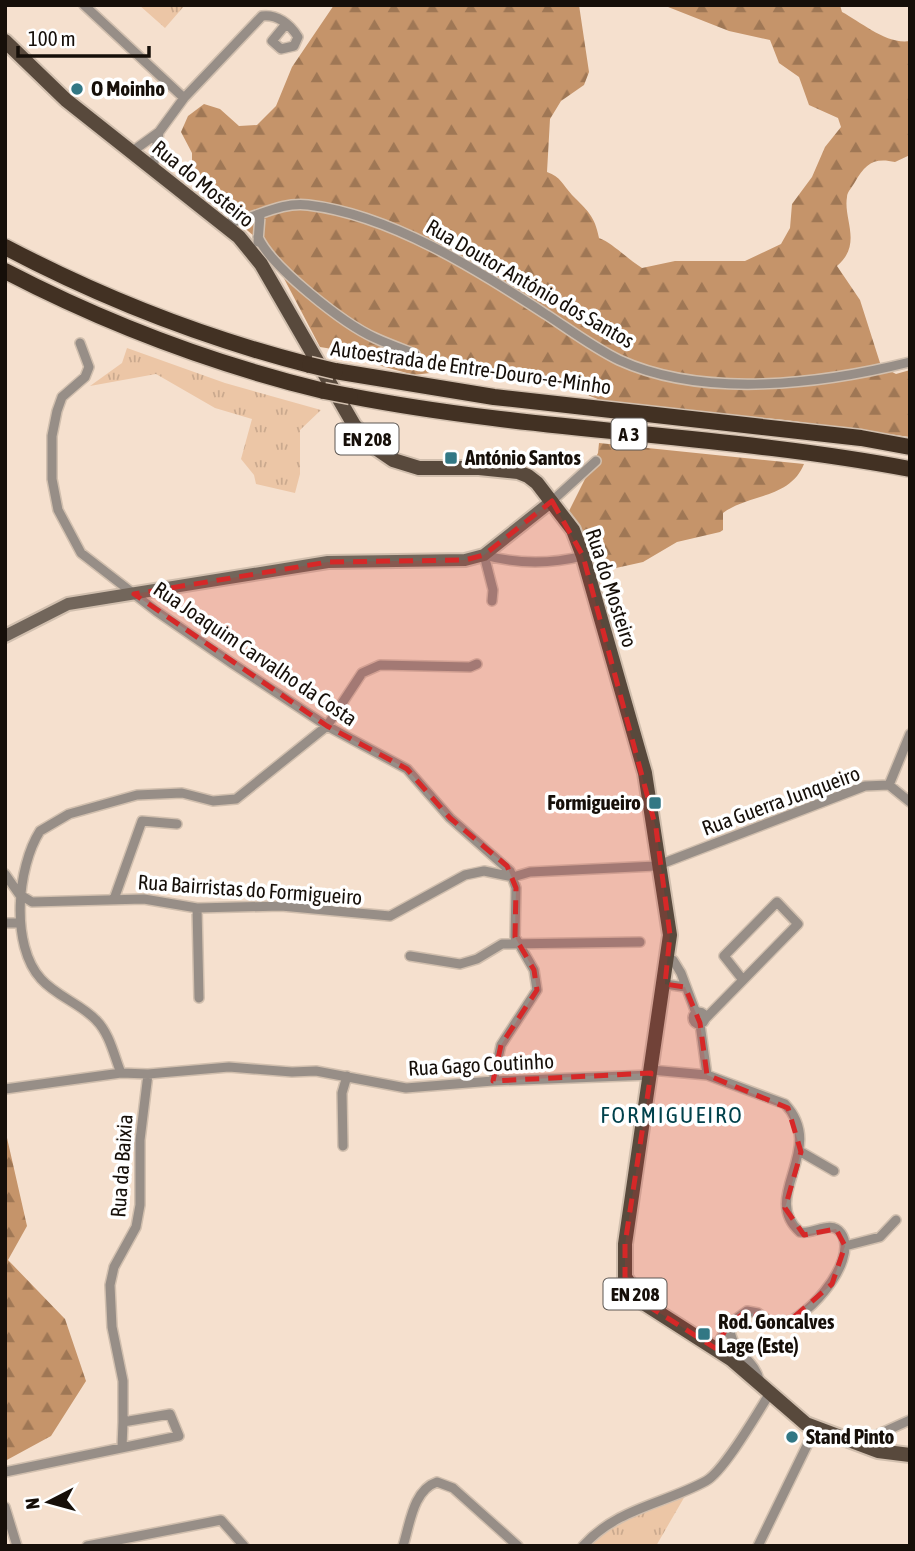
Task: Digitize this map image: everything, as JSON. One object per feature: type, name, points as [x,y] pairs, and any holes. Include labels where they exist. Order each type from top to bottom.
[{"type":"highway","name":"Autoestrada de Entre-Douro-e-Minho","points":[[5,247],[91,289],[157,316],[235,344],[335,371],[494,397],[824,434],[910,447]]},
{"type":"highway","name":"Autoestrada de Entre-Douro-e-Minho","points":[[5,271],[155,339],[239,368],[324,391],[458,414],[910,469]]},
{"type":"main road","name":"Rua do Mosteiro","points":[[5,41],[66,100],[239,237],[261,264],[354,425],[374,447],[393,460],[419,468],[518,472],[537,483],[573,530],[583,556],[645,773],[670,935],[667,979]]},
{"type":"main road","name":"EN 208","points":[[667,979],[622,1263],[625,1277],[642,1301],[715,1348],[815,1429],[861,1446],[910,1455]]},
{"type":"street","points":[[84,5],[184,98]]},
{"type":"street","points":[[130,153],[159,132],[184,98],[262,16],[276,17],[286,24]]},
{"type":"street","points":[[153,171],[153,152],[159,132]]},
{"type":"street","name":"Rua Doutor António dos Santos","points":[[221,224],[257,217],[279,206],[309,205],[350,215],[444,253],[618,359],[665,377],[693,382],[827,379],[910,362]]},
{"type":"street","points":[[257,217],[261,264]]},
{"type":"street","name":"Rua Doutor António dos Santos","points":[[239,237],[251,233],[257,217]]},
{"type":"street","points":[[258,237],[275,264],[352,324],[374,338],[415,354]]},
{"type":"street","name":"Rua Joaquim Carvalho da Costa","points":[[80,343],[89,367],[85,377],[62,397],[52,436],[52,479],[66,527],[81,553],[134,594],[327,726],[407,769],[435,803],[485,850],[507,866],[513,877]]},
{"type":"street","points":[[5,636],[68,604],[328,562],[465,560],[484,555],[561,496],[596,461]]},
{"type":"street","points":[[484,555],[502,560],[533,562],[562,561],[583,556]]},
{"type":"street","points":[[484,555],[493,590],[492,601]]},
{"type":"street","points":[[121,1073],[107,1034],[96,1020],[41,979],[34,969],[20,923],[19,894],[34,840],[47,825],[69,814],[114,799],[156,793],[182,793],[229,802],[327,726],[362,674],[370,668],[380,665],[458,668],[477,664]]},
{"type":"street","points":[[889,785],[910,734]]},
{"type":"street","name":"Rua Guerra Junqueiro","points":[[661,864],[865,786],[889,785],[910,802]]},
{"type":"street","points":[[114,899],[142,821],[177,824]]},
{"type":"street","name":"Rua Bairristas do Formigueiro","points":[[5,892],[19,894],[32,902],[144,899],[197,908],[281,906],[390,916],[465,875],[484,871],[513,877],[530,872],[661,864]]},
{"type":"street","points":[[5,874],[19,894]]},
{"type":"street","points":[[493,1081],[501,1045],[537,990],[534,970],[518,944],[513,877]]},
{"type":"street","points":[[703,1021],[799,924],[778,902],[724,956],[743,980]]},
{"type":"street","points":[[197,908],[199,998]]},
{"type":"street","points":[[5,923],[20,923]]},
{"type":"street","points":[[410,956],[460,964],[477,959],[502,944],[640,942]]},
{"type":"street","points":[[669,959],[673,960],[681,973],[695,1013],[703,1013],[707,1075]]},
{"type":"street","points":[[667,979],[685,987]]},
{"type":"street","name":"Rua Gago Coutinho","points":[[5,1089],[121,1073],[148,1074],[229,1067],[292,1072],[316,1071],[406,1088],[651,1072],[707,1075],[785,1104],[798,1128],[800,1152]]},
{"type":"street","name":"Rua da Baixia","points":[[122,1447],[123,1381],[112,1327],[110,1285],[138,1216],[139,1140],[148,1074]]},
{"type":"street","points":[[343,1146],[342,1093],[347,1076]]},
{"type":"street","points":[[5,1083],[22,1087]]},
{"type":"street","points":[[715,1348],[729,1324],[747,1311],[758,1312],[774,1325],[786,1324],[832,1284],[840,1269],[845,1246],[840,1231],[825,1227],[806,1233],[800,1232],[791,1221],[784,1200],[800,1152],[834,1171]]},
{"type":"street","points":[[845,1246],[880,1237],[896,1220]]},
{"type":"street","points":[[583,1546],[592,1535],[629,1511],[714,1475],[765,1389],[758,1370],[734,1346],[729,1324]]},
{"type":"street","points":[[5,1472],[179,1436],[170,1414],[123,1422]]},
{"type":"street","points":[[861,1446],[868,1438],[910,1420]]},
{"type":"street","points":[[758,1546],[815,1429]]},
{"type":"street","points":[[403,1546],[423,1490],[438,1482],[453,1488],[518,1546]]},
{"type":"street","points":[[5,1507],[17,1546]]},
{"type":"street","points":[[87,1546],[221,1520],[244,1546]]},
{"type":"highlighted area","points":[[552,501],[583,556],[656,828],[670,935],[665,984],[685,987],[700,1023],[707,1075],[788,1108],[801,1152],[785,1208],[804,1235],[836,1229],[845,1246],[832,1284],[786,1324],[774,1325],[747,1311],[729,1324],[715,1348],[642,1302],[625,1277],[625,1244],[651,1073],[493,1081],[501,1045],[537,990],[534,970],[515,937],[516,888],[507,866],[450,818],[407,769],[327,726],[134,594],[328,562],[465,560],[484,555]]},
{"type":"green space","points":[[139,5],[185,5],[165,28]]},
{"type":"green space","points":[[334,5],[579,5],[589,72],[584,85],[561,101],[550,119],[547,172],[559,179],[590,214],[599,238],[642,268],[675,261],[745,261],[781,244],[790,228],[792,204],[812,177],[825,147],[841,127],[838,118],[809,105],[799,77],[779,63],[770,40],[729,31],[663,5],[840,5],[842,12],[874,32],[892,40],[910,41],[910,155],[895,162],[881,160],[871,163],[849,191],[846,205],[851,240],[845,258],[837,266],[860,300],[881,366],[896,374],[910,370],[910,437],[785,420],[605,402],[546,378],[501,371],[470,368],[414,375],[378,365],[357,353],[320,347],[268,248],[182,175],[192,166],[192,153],[181,132],[188,116],[204,104],[220,109],[239,126],[257,125],[276,106],[292,67]]},
{"type":"green space","points":[[127,348],[225,383],[321,410],[300,430],[300,474],[295,493],[256,484],[254,475],[241,459],[252,419],[215,408],[156,374],[90,386],[122,363]]},
{"type":"green space","points":[[599,443],[804,464],[789,484],[723,513],[723,530],[720,532],[677,542],[643,562],[616,568],[600,568],[598,559],[569,511],[598,453]]},
{"type":"green space","points":[[5,1129],[27,1226],[8,1260],[65,1319],[86,1381],[51,1436],[5,1461]]},
{"type":"green space","points":[[685,1496],[656,1546],[586,1546],[632,1515],[658,1503]]},
{"type":"place","name":"O Moinho","points":[[77,89]]},
{"type":"place","name":"António Santos","points":[[451,458]]},
{"type":"place","name":"Formigueiro","points":[[655,803]]},
{"type":"place","name":"Rod. Goncalves Lage (Este)","points":[[704,1334]]},
{"type":"place","name":"Stand Pinto","points":[[792,1437]]},
{"type":"district","name":"FORMIGUEIRO","points":[[672,1115]]}]
